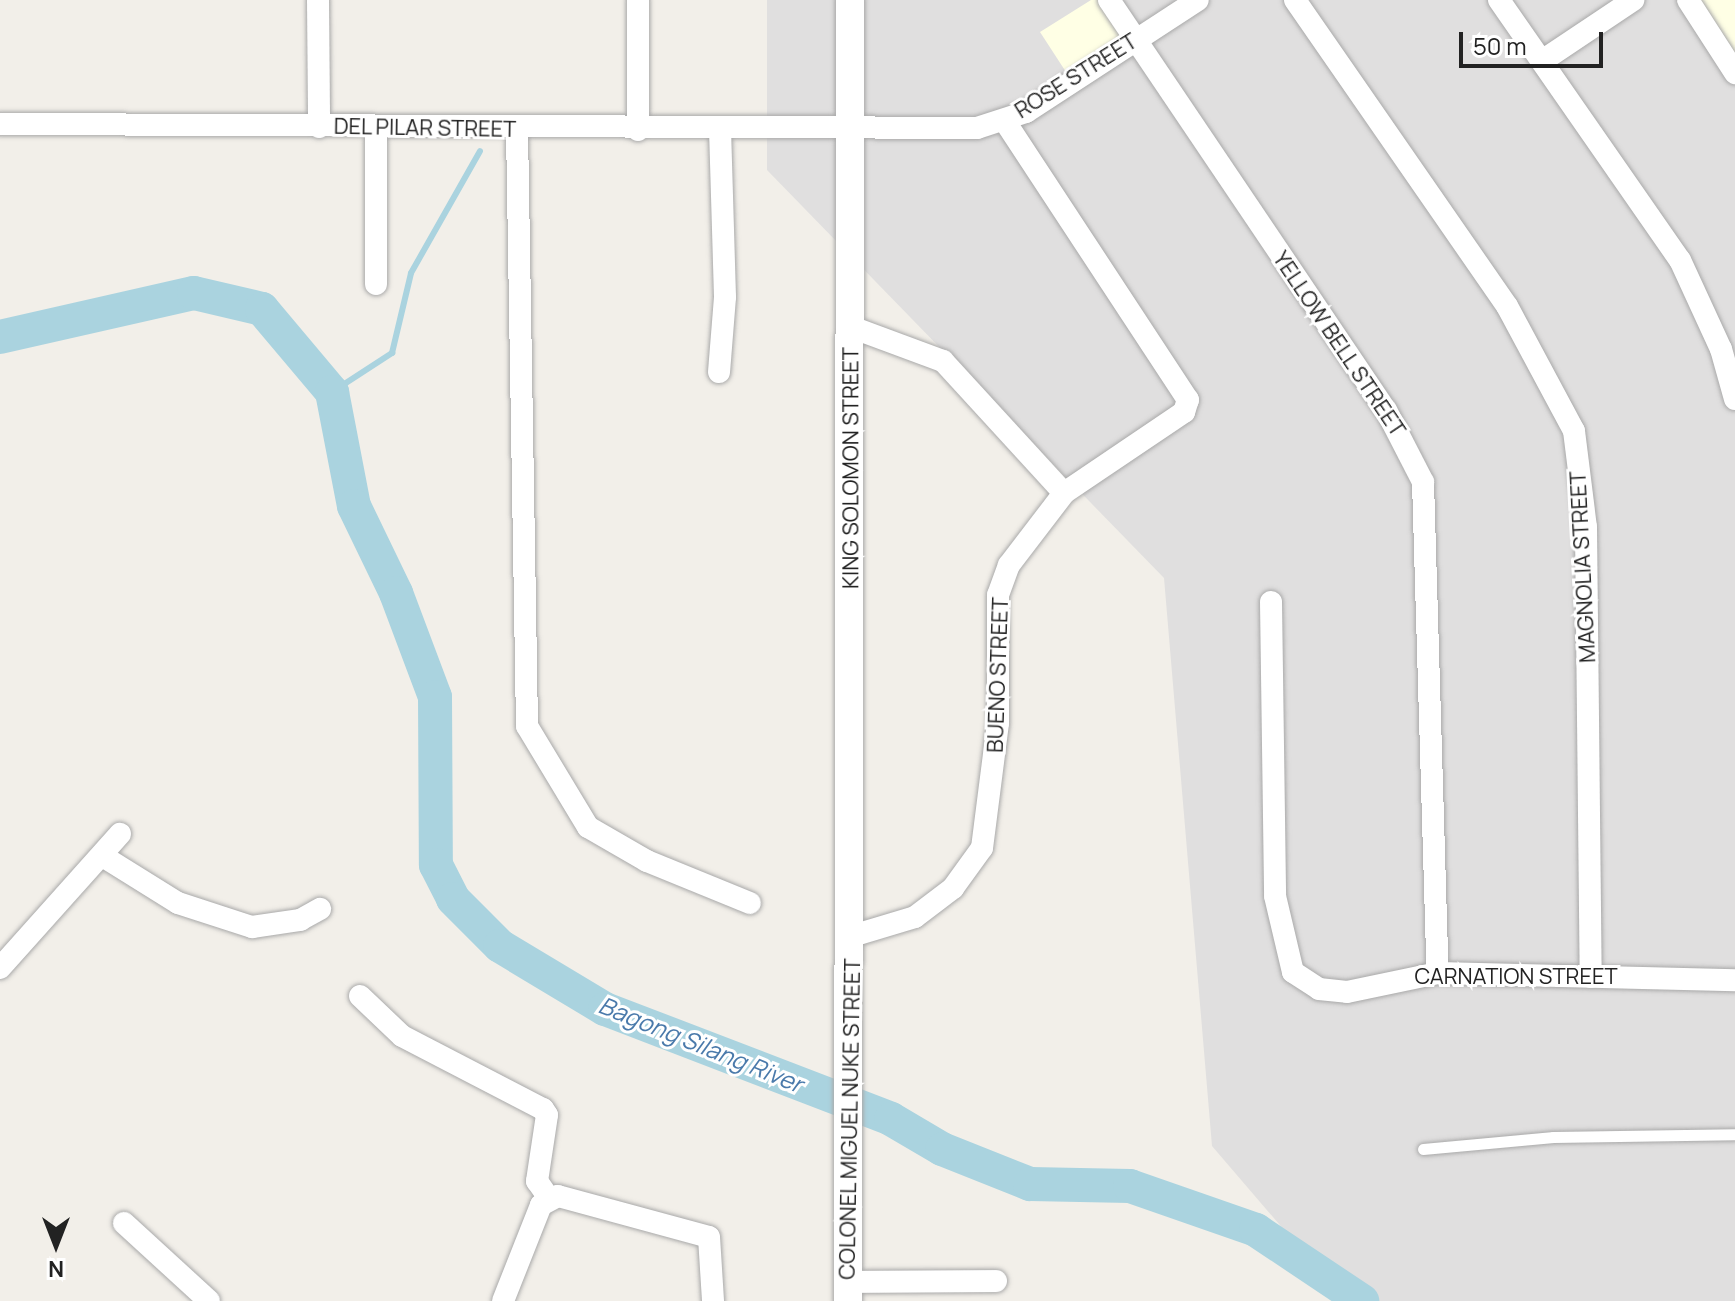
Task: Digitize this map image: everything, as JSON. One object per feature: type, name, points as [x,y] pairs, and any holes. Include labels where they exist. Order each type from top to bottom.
[{"type":"street","points":[[318,0],[319,127]]},
{"type":"street","points":[[638,0],[638,130]]},
{"type":"street","name":"KING SOLOMON STREET","points":[[850,0],[852,936]]},
{"type":"street","name":"YELLOW BELL STREET","points":[[1109,0],[1133,40],[1386,410],[1423,482],[1438,973]]},
{"type":"street","name":"ROSE STREET","points":[[851,132],[947,131],[1005,121],[1198,0]]},
{"type":"street","name":"MAGNOLIA STREET","points":[[1295,0],[1507,306],[1574,431],[1586,527],[1591,977]]},
{"type":"street","points":[[1499,0],[1680,260],[1721,349],[1735,399]]},
{"type":"street","points":[[1542,61],[1633,0]]},
{"type":"street","points":[[1688,0],[1735,73]]},
{"type":"street","name":"BUENO STREET","points":[[852,936],[915,917],[953,888],[982,848],[998,723],[998,595],[1009,565],[1064,493],[1184,412],[1188,400],[1005,121]]},
{"type":"street","name":"DEL PILAR STREET","points":[[0,124],[851,132]]},
{"type":"street","points":[[376,127],[376,284]]},
{"type":"street","points":[[517,129],[527,726],[588,827],[647,861],[750,903]]},
{"type":"street","points":[[719,372],[725,297],[720,131]]},
{"type":"street","points":[[851,327],[943,361],[1064,493]]},
{"type":"street","name":"CARNATION STREET","points":[[1271,602],[1275,896],[1293,972],[1319,989],[1347,992],[1438,973],[1735,980]]},
{"type":"street","points":[[0,968],[104,857],[120,834]]},
{"type":"street","points":[[104,857],[178,903],[252,927],[300,920],[320,909]]},
{"type":"street","name":"COLONEL MIGUEL NUKE STREET","points":[[848,1292],[852,936]]},
{"type":"street","points":[[360,996],[402,1036],[543,1109],[547,1115],[537,1181],[549,1198],[707,1235],[713,1301]]},
{"type":"street","points":[[503,1301],[549,1198]]},
{"type":"street","points":[[124,1223],[209,1301]]},
{"type":"street","points":[[848,1292],[996,1281]]},
{"type":"lane","points":[[1423,1149],[1553,1137],[1735,1134]]},
{"type":"shaded area","points":[[767,0],[1735,0],[1735,1301],[1345,1301],[1212,1146],[1164,578],[767,170]]},
{"type":"shaded area","points":[[1091,0],[1100,0],[1123,35],[1066,72],[1040,32]]},
{"type":"shaded area","points":[[1695,0],[1735,0],[1735,63]]},
{"type":"waterway","points":[[332,392],[392,353],[411,273],[480,151]]},
{"type":"waterway","name":"Bagong Silang River","points":[[0,337],[194,293],[262,309],[332,392],[354,506],[396,593],[435,697],[436,865],[453,899],[500,946],[605,1009],[891,1119],[942,1149],[1030,1184],[1130,1186],[1256,1230],[1362,1301]]}]
